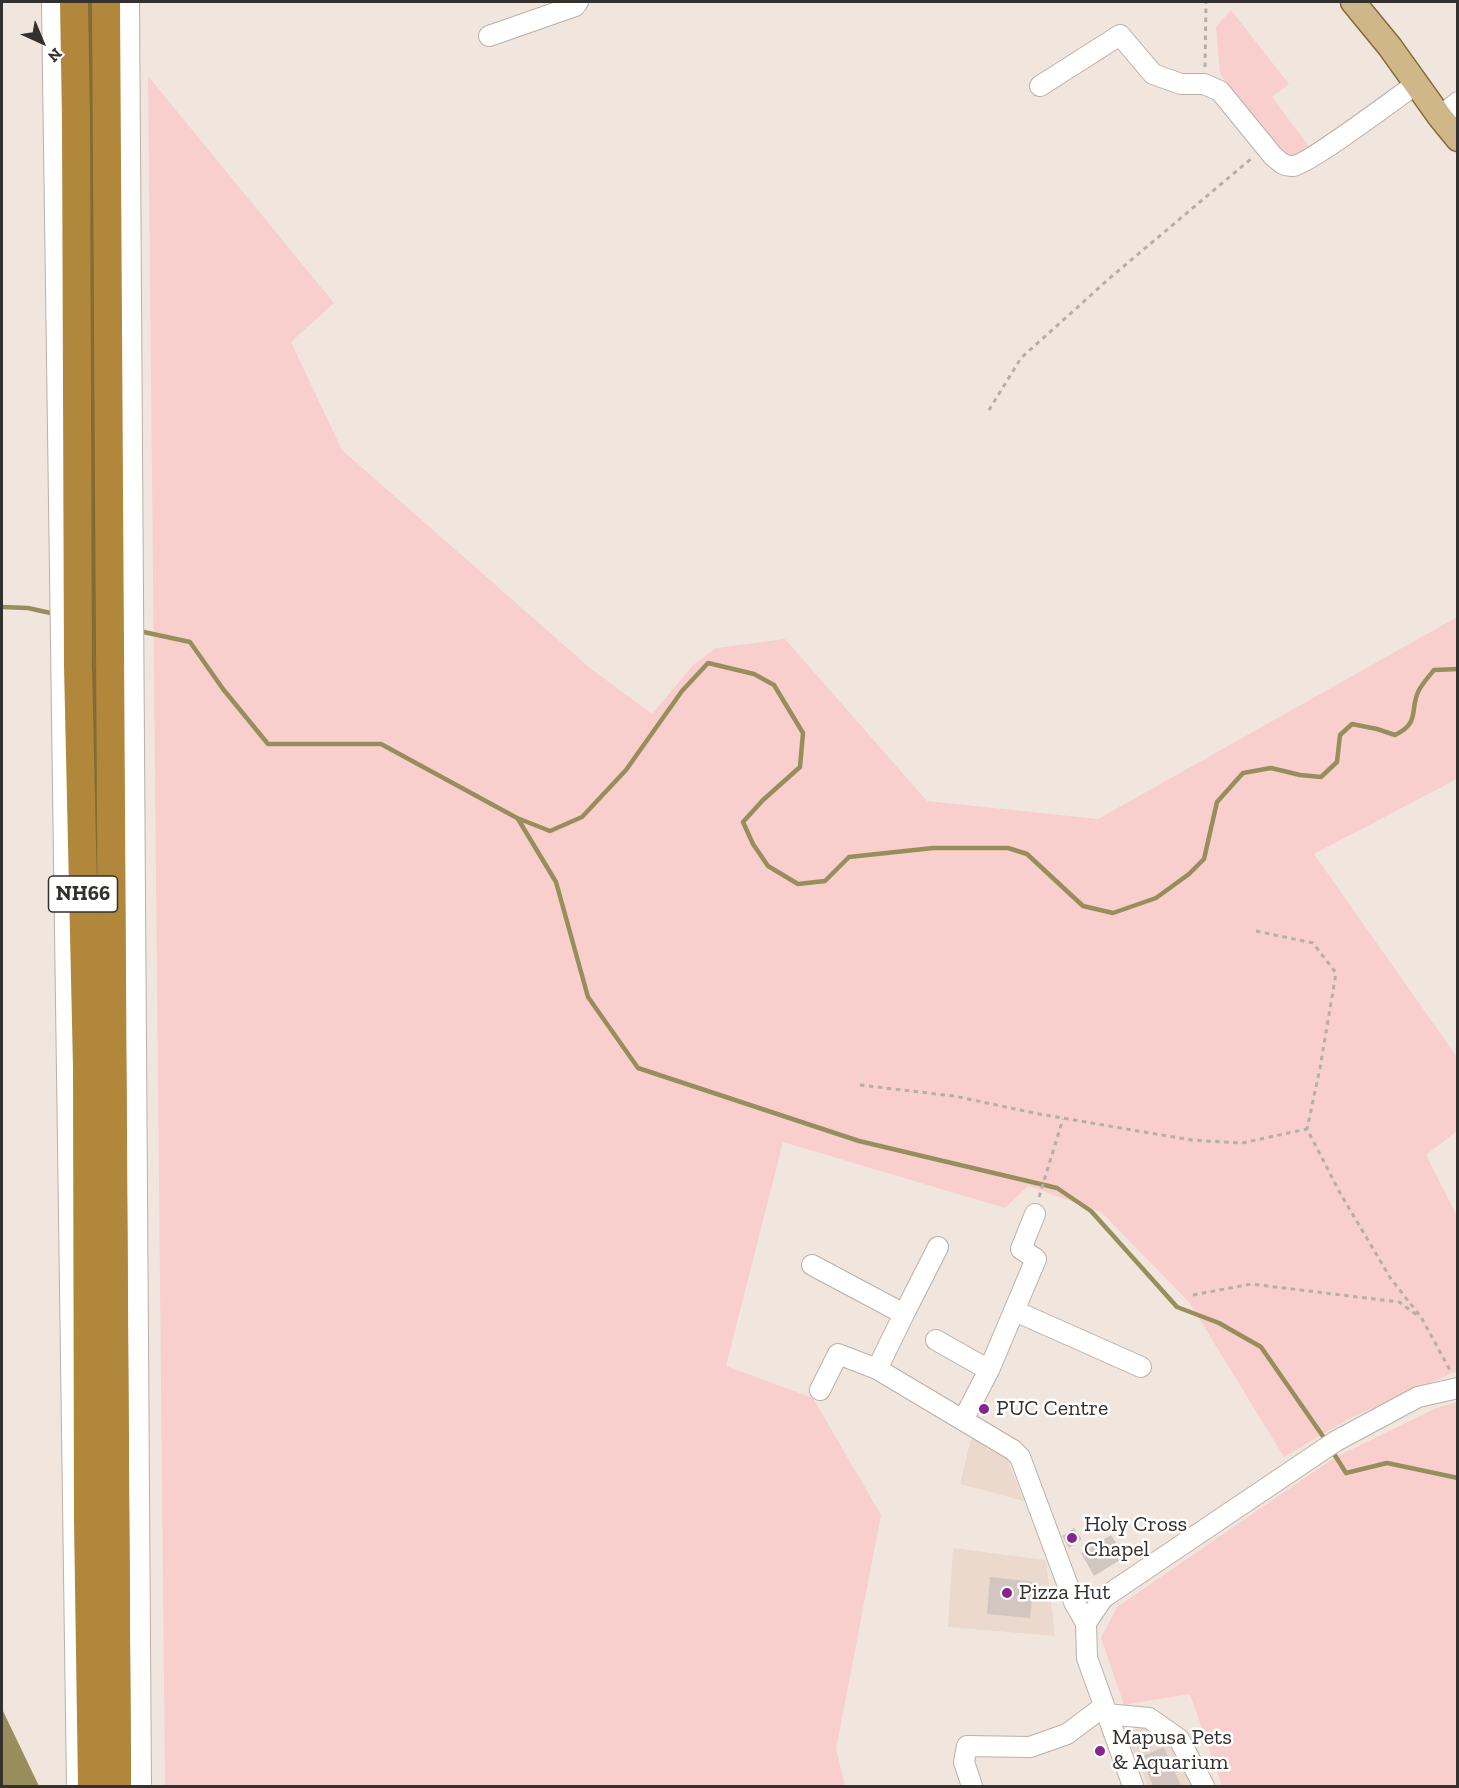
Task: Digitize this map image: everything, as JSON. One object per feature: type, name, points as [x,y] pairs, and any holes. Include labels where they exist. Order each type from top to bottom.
[{"type":"highway","name":"NH66","points":[[74,2],[78,666],[87,1055],[88,1519],[117,1786]]},
{"type":"highway","name":"NH66","points":[[106,2],[117,1786]]},
{"type":"main road","points":[[1353,2],[1390,47],[1416,84],[1449,109],[1458,139]]},
{"type":"street","points":[[52,2],[77,1786]]},
{"type":"street","points":[[117,1786],[129,2]]},
{"type":"street","points":[[489,36],[575,6],[578,2]]},
{"type":"street","points":[[1040,86],[1120,35],[1153,74],[1181,84],[1204,84],[1220,91],[1273,156],[1282,164],[1294,166],[1320,152],[1416,84]]},
{"type":"street","points":[[963,1420],[989,1370],[1036,1259],[1021,1249],[1035,1214]]},
{"type":"street","points":[[877,1369],[938,1246]]},
{"type":"street","points":[[812,1265],[904,1314]]},
{"type":"street","points":[[1015,1311],[1141,1367]]},
{"type":"street","points":[[936,1340],[989,1370]]},
{"type":"street","points":[[820,1390],[838,1354],[877,1369],[1013,1450],[1020,1457],[1074,1602],[1086,1623],[1087,1658],[1132,1786]]},
{"type":"street","points":[[1086,1623],[1103,1598],[1330,1445],[1418,1396],[1455,1382]]},
{"type":"street","points":[[972,1786],[964,1762],[967,1746],[1030,1747],[1067,1734],[1105,1711],[1149,1718],[1179,1739],[1204,1786]]},
{"type":"path","points":[[1204,84],[1206,2]]},
{"type":"path","points":[[989,410],[1021,358],[1111,277],[1265,147]]},
{"type":"path","points":[[1256,931],[1313,943],[1336,973],[1307,1129],[1340,1193],[1391,1280],[1421,1317],[1455,1382]]},
{"type":"path","points":[[860,1085],[954,1096],[1062,1119],[1191,1140],[1242,1143],[1307,1129]]},
{"type":"path","points":[[1035,1214],[1062,1119]]},
{"type":"path","points":[[1192,1295],[1251,1284],[1399,1302],[1421,1317]]},
{"type":"shaded area","points":[[1231,10],[1289,84],[1272,97],[1311,149],[1290,162],[1220,74],[1216,27]]},
{"type":"shaded area","points":[[148,76],[334,303],[291,342],[342,450],[590,668],[652,714],[693,665],[716,648],[785,639],[927,801],[1098,819],[1457,617],[1457,779],[1314,854],[1457,1057],[1457,1131],[1426,1155],[1457,1216],[1457,1371],[1350,1418],[1284,1457],[1189,1302],[1101,1212],[1028,1186],[1005,1208],[783,1142],[726,1366],[813,1398],[881,1515],[836,1749],[845,1786],[165,1786]]},
{"type":"shaded area","points":[[1457,1402],[1457,1786],[1222,1786],[1190,1694],[1124,1705],[1101,1638],[1117,1607],[1334,1458],[1436,1408]]},
{"type":"shaded area","points":[[972,1435],[1005,1454],[1024,1501],[960,1484]]},
{"type":"shaded area","points":[[953,1548],[1046,1560],[1055,1636],[948,1627]]},
{"type":"shaded area","points":[[2,1709],[39,1786],[2,1786]]},
{"type":"shaded area","points":[[1153,1726],[1182,1751],[1199,1786],[1148,1786],[1125,1731]]},
{"type":"building","name":"Holy Cross Chapel","points":[[1074,1528],[1082,1539],[1069,1548],[1062,1536]]},
{"type":"building","points":[[1111,1535],[1125,1557],[1094,1576],[1081,1553]]},
{"type":"building","points":[[990,1577],[1034,1582],[1030,1618],[987,1614]]},
{"type":"building","points":[[1164,1747],[1181,1786],[1153,1786],[1141,1757]]},
{"type":"waterway","points":[[2,607],[28,608],[55,614]]},
{"type":"waterway","points":[[139,631],[190,642],[223,689],[268,744],[381,744],[517,818],[550,831],[582,817],[626,770],[682,691],[708,663],[754,674],[774,685],[803,733],[800,767],[763,800],[743,822],[753,844],[768,866],[798,884],[825,881],[849,857],[933,848],[1008,848],[1027,854],[1083,906],[1113,913],[1156,898],[1189,874],[1204,859],[1217,802],[1243,773],[1271,768],[1321,777],[1337,762],[1340,735],[1352,724],[1395,735],[1408,726],[1419,690],[1434,670],[1458,669]]},
{"type":"waterway","points":[[518,819],[556,882],[588,997],[638,1068],[859,1141],[1057,1188],[1091,1211],[1177,1307],[1219,1323],[1261,1347],[1327,1442]]},
{"type":"waterway","points":[[1331,1449],[1346,1473],[1387,1463],[1458,1478]]},
{"type":"place","name":"PUC Centre","points":[[984,1409]]},
{"type":"place","name":"Holy Cross Chapel","points":[[1072,1538]]},
{"type":"place","name":"Pizza Hut","points":[[1007,1593]]},
{"type":"place","name":"Mapusa Pets & Aquarium","points":[[1100,1751]]}]
